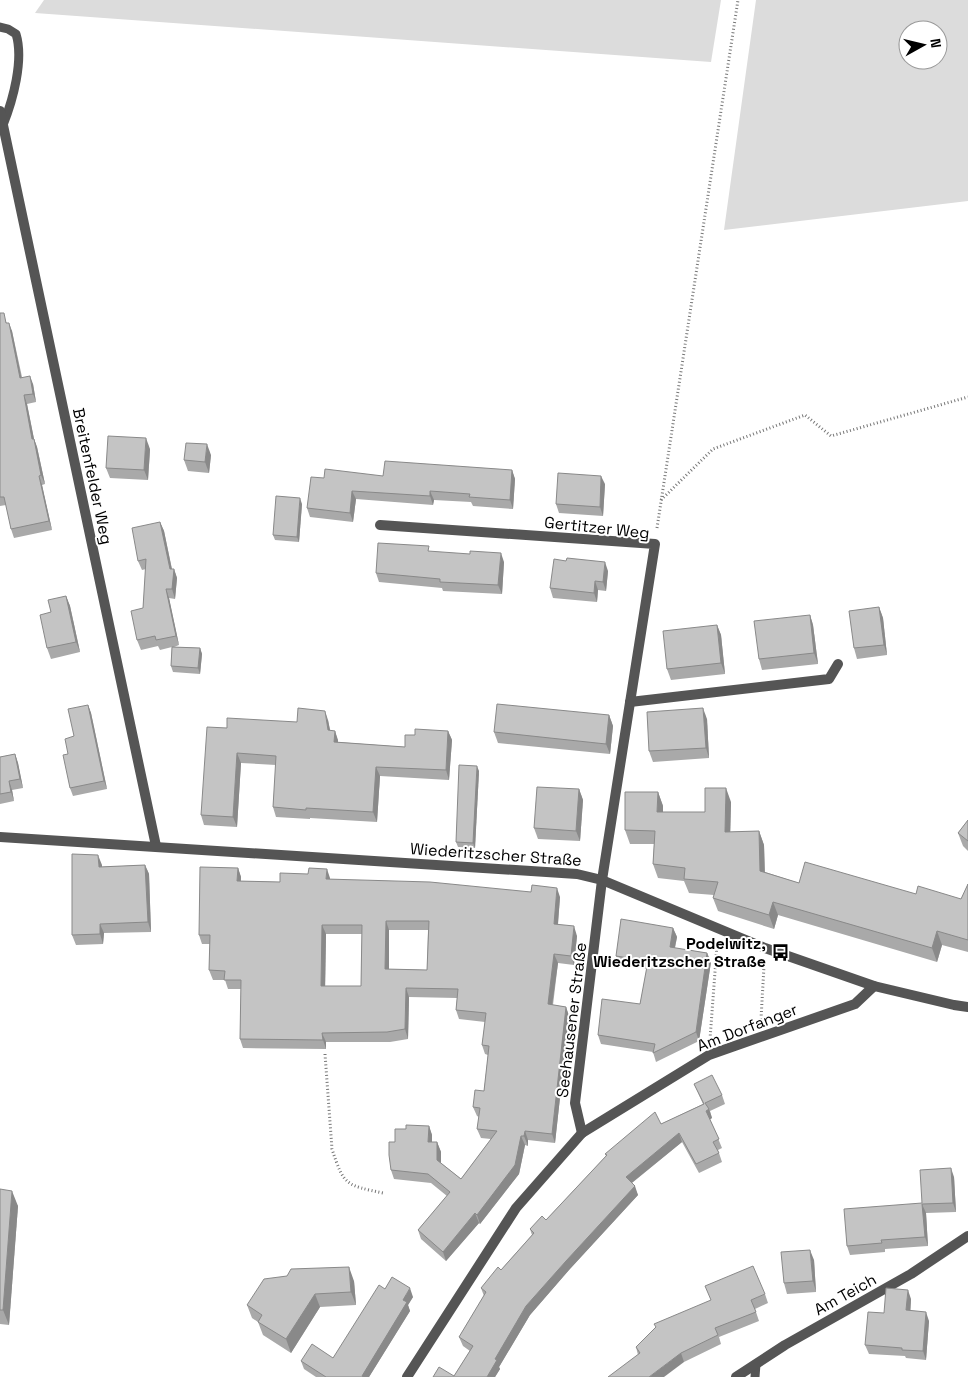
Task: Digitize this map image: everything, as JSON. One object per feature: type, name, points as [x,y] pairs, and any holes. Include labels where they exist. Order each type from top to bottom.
[{"type":"street","name":"Breitenfelder Weg","points":[[0,111],[156,846]]},
{"type":"street","name":"Gertitzer Weg","points":[[380,524],[655,544],[602,880]]},
{"type":"street","points":[[630,702],[829,679],[838,664]]},
{"type":"street","name":"Wiederitzscher Straße","points":[[0,837],[567,873],[602,880],[765,948],[874,986],[954,1005],[968,1006]]},
{"type":"street","name":"Seehausener Straße","points":[[582,1133],[575,1103],[602,880]]},
{"type":"street","name":"Am Dorfanger","points":[[582,1133],[709,1054],[855,1004],[874,986]]},
{"type":"street","points":[[407,1377],[516,1208],[582,1133]]},
{"type":"street","name":"Am Teich","points":[[736,1377],[784,1345],[911,1274],[968,1236]]},
{"type":"lane","points":[[0,27],[16,34],[20,56],[9,110],[3,126]]},
{"type":"lane","points":[[755,1377],[756,1364]]},
{"type":"path","points":[[655,544],[738,0]]},
{"type":"path","points":[[661,500],[713,449],[805,415],[831,436],[968,397]]},
{"type":"path","points":[[709,1054],[718,929]]},
{"type":"path","points":[[759,1037],[765,948]]},
{"type":"path","points":[[325,1054],[332,1149],[336,1163],[346,1181],[352,1186],[383,1193]]},
{"type":"shaded area","points":[[44,0],[721,0],[711,62],[35,13]]},
{"type":"shaded area","points":[[756,0],[968,0],[968,201],[724,230]]},
{"type":"building","points":[[0,313],[4,313],[6,323],[9,323],[20,378],[30,376],[33,394],[24,395],[49,521],[11,529],[4,497],[0,497]]},
{"type":"building","points":[[108,436],[146,438],[144,470],[106,468]]},
{"type":"building","points":[[186,443],[207,444],[205,462],[184,460]]},
{"type":"building","points":[[385,461],[512,470],[510,500],[469,497],[470,494],[430,491],[430,496],[352,491],[350,513],[307,508],[311,477],[324,478],[325,469],[383,476]]},
{"type":"building","points":[[558,473],[601,476],[600,507],[556,504]]},
{"type":"building","points":[[276,496],[300,498],[297,537],[273,535]]},
{"type":"building","points":[[160,522],[170,569],[174,569],[172,589],[166,589],[176,636],[156,640],[155,636],[137,640],[131,611],[143,608],[146,559],[138,561],[132,528]]},
{"type":"building","points":[[378,543],[429,546],[428,551],[470,554],[470,551],[501,553],[498,585],[440,582],[440,579],[376,573]]},
{"type":"building","points":[[567,558],[605,562],[603,582],[595,581],[594,593],[550,588],[554,559],[566,561]]},
{"type":"building","points":[[66,596],[76,642],[47,648],[40,615],[51,612],[48,600]]},
{"type":"building","points":[[879,607],[884,645],[854,648],[849,611]]},
{"type":"building","points":[[810,615],[814,653],[759,659],[754,621]]},
{"type":"building","points":[[717,625],[721,663],[667,669],[663,631]]},
{"type":"building","points":[[172,647],[200,648],[198,668],[171,666]]},
{"type":"building","points":[[497,704],[609,715],[606,744],[494,732]]},
{"type":"building","points":[[88,705],[104,781],[70,788],[63,755],[68,754],[65,739],[74,736],[68,709]]},
{"type":"building","points":[[298,708],[325,711],[328,730],[335,731],[334,742],[405,747],[405,735],[415,735],[415,729],[448,731],[446,770],[376,767],[373,812],[306,808],[306,810],[273,807],[276,756],[237,753],[233,817],[201,815],[207,727],[227,728],[227,718],[297,722]]},
{"type":"building","points":[[703,708],[706,748],[649,751],[647,712]]},
{"type":"building","points":[[15,754],[20,779],[9,781],[11,792],[0,794],[0,757]]},
{"type":"building","points":[[459,765],[477,766],[473,843],[456,842]]},
{"type":"building","points":[[537,787],[579,789],[576,831],[534,828]]},
{"type":"building","points":[[705,788],[726,788],[725,832],[759,831],[760,871],[799,883],[805,862],[916,894],[918,886],[961,899],[968,884],[968,940],[937,931],[932,948],[773,902],[769,915],[713,898],[718,882],[684,879],[685,868],[653,864],[655,831],[625,830],[625,792],[658,792],[657,812],[705,812]]},
{"type":"building","points":[[968,820],[968,841],[958,833]]},
{"type":"building","points":[[72,854],[98,855],[99,867],[145,865],[148,922],[100,924],[100,934],[72,935]]},
{"type":"building","points":[[200,867],[238,868],[237,881],[280,882],[280,873],[308,874],[309,868],[327,869],[326,879],[430,882],[531,892],[532,885],[557,888],[554,924],[574,926],[571,956],[554,954],[548,1004],[566,1007],[552,1134],[525,1131],[524,1136],[521,1136],[515,1165],[477,1215],[475,1213],[443,1252],[418,1230],[450,1192],[428,1174],[391,1170],[389,1142],[395,1142],[395,1129],[406,1129],[406,1125],[429,1126],[428,1142],[437,1142],[437,1160],[461,1179],[497,1131],[477,1129],[480,1108],[473,1107],[475,1090],[484,1091],[489,1046],[482,1045],[486,1013],[456,1010],[458,989],[406,988],[405,1029],[387,1032],[322,1033],[323,1040],[240,1039],[241,980],[224,980],[225,971],[209,970],[210,935],[199,935]],"holes":[[[386,921],[429,921],[427,970],[385,969]],[[322,925],[362,925],[361,986],[321,986]]]},
{"type":"building","points":[[621,919],[673,928],[670,947],[707,953],[696,1032],[653,1053],[655,1044],[598,1035],[602,999],[640,1004],[648,961],[616,956]]},
{"type":"building","points":[[712,1075],[722,1095],[705,1103],[709,1109],[706,1111],[719,1139],[713,1142],[719,1153],[696,1164],[679,1133],[626,1177],[635,1186],[526,1306],[495,1359],[497,1360],[487,1377],[433,1377],[439,1367],[454,1376],[473,1346],[459,1337],[486,1292],[481,1288],[498,1267],[501,1270],[534,1233],[530,1229],[542,1216],[546,1220],[607,1155],[605,1154],[655,1112],[661,1124],[704,1104],[694,1084]]},
{"type":"building","points":[[951,1168],[953,1203],[922,1204],[925,1237],[881,1240],[882,1243],[847,1246],[844,1209],[922,1203],[920,1170]]},
{"type":"building","points":[[0,1189],[12,1191],[3,1310],[0,1310]]},
{"type":"building","points":[[810,1250],[813,1281],[784,1283],[781,1252]]},
{"type":"building","points":[[753,1266],[765,1294],[751,1300],[756,1312],[715,1328],[718,1335],[681,1353],[649,1377],[608,1377],[640,1353],[636,1347],[656,1327],[654,1324],[711,1300],[705,1286]]},
{"type":"building","points":[[349,1267],[351,1292],[315,1294],[286,1339],[258,1322],[262,1315],[247,1305],[264,1279],[287,1276],[291,1269]]},
{"type":"building","points":[[392,1277],[410,1288],[403,1300],[407,1302],[362,1376],[364,1377],[326,1377],[301,1361],[312,1344],[333,1358],[379,1285],[385,1289]]},
{"type":"building","points":[[886,1288],[908,1290],[906,1310],[926,1312],[923,1351],[865,1345],[868,1312],[884,1313]]},
{"type":"place","name":"Podelwitz, Wiederitzscher Straße","points":[[780,952]]}]
